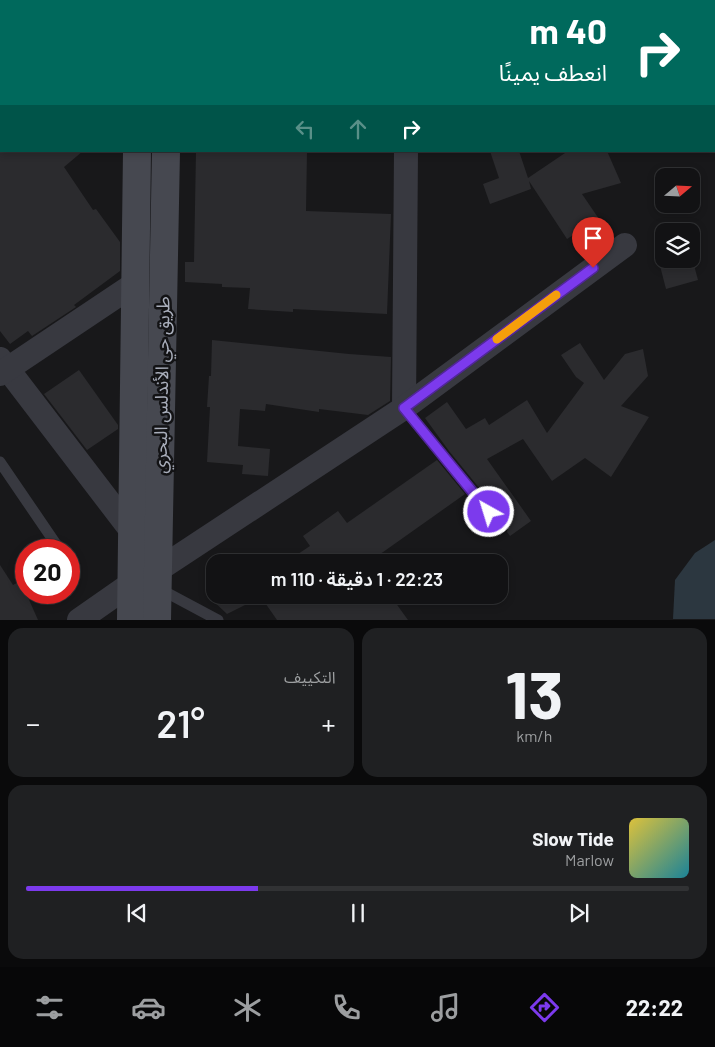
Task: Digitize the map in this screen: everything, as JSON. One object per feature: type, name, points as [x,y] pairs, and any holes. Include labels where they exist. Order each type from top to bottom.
[{"type":"street","name":"طريق حي الأندلس البحري","points":[[137,152],[132,533],[149,581],[157,620]]},
{"type":"street","name":"طريق حي الأندلس البحري","points":[[131,620],[149,581],[166,152]]},
{"type":"street","points":[[404,408],[406,152]]},
{"type":"street","points":[[79,620],[149,581],[404,408],[625,245]]},
{"type":"street","points":[[132,533],[2,367],[136,283]]},
{"type":"lane","points":[[404,408],[501,527]]},
{"type":"lane","points":[[0,462],[52,539]]},
{"type":"lane","points":[[149,581],[218,620]]},
{"type":"shaded area","points":[[715,540],[715,619],[673,619],[675,580],[695,553]]},
{"type":"building","points":[[0,152],[82,152],[64,167],[93,210],[96,209],[120,242],[120,271],[74,305],[76,307],[32,336],[28,331],[10,344],[0,331]]},
{"type":"building","points":[[196,152],[307,152],[306,211],[391,214],[387,314],[293,309],[293,312],[248,309],[250,288],[222,287],[222,284],[185,282],[185,262],[194,262]]},
{"type":"building","points":[[490,152],[519,152],[528,178],[567,152],[607,152],[621,183],[582,194],[599,219],[567,239],[529,181],[531,189],[490,204],[483,184],[499,178]]},
{"type":"building","points":[[661,268],[695,268],[698,280],[666,289]]},
{"type":"building","points":[[212,340],[391,357],[390,401],[368,415],[319,409],[319,412],[266,404],[265,411],[240,409],[238,446],[270,449],[268,476],[242,474],[243,465],[207,462],[210,407],[207,407],[209,376],[211,376]]},
{"type":"building","points":[[580,343],[604,380],[625,354],[643,349],[648,376],[621,406],[649,417],[611,477],[585,458],[552,481],[523,439],[487,459],[531,521],[510,536],[507,532],[507,522],[449,451],[425,418],[447,402],[466,429],[485,418],[489,425],[527,400],[547,433],[584,383],[576,377],[561,355]]},
{"type":"building","points":[[79,370],[118,425],[118,429],[87,450],[44,394]]},
{"type":"building","points":[[437,460],[465,494],[380,554],[298,554],[310,546],[303,536],[338,511],[347,523]]},
{"type":"building","points":[[0,565],[13,585],[15,584],[15,604],[31,604],[38,620],[0,620]]},
{"type":"building","points":[[216,604],[247,604],[227,614]]},
{"type":"building","points":[[266,604],[396,604],[408,620],[277,620]]},
{"type":"slow traffic","points":[[497,339],[556,295]]},
{"type":"route","points":[[489,512],[404,408],[593,268]]}]
